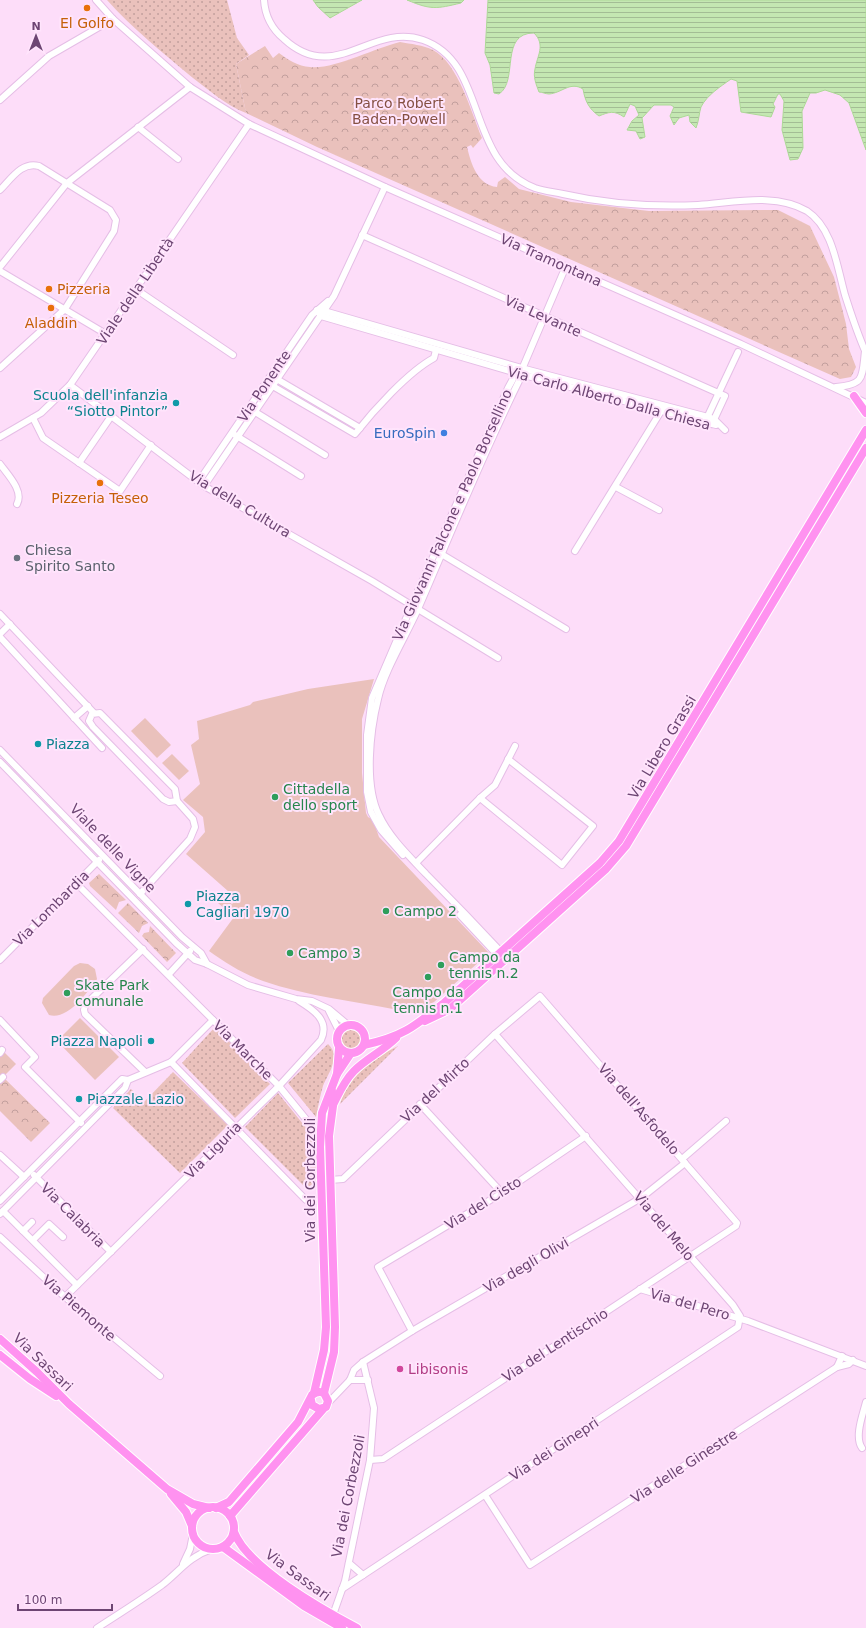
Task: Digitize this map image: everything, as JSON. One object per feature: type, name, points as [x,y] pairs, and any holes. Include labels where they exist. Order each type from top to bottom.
[{"type":"main road","points":[[854,396],[866,413]]},
{"type":"main road","name":"Via Libero Grassi","points":[[397,1037],[417,1024],[450,1009],[600,863],[619,841],[655,784],[866,430]]},
{"type":"main road","name":"Via Libero Grassi","points":[[502,957],[606,869],[626,846],[866,448]]},
{"type":"main road","points":[[365,1035],[364,1045],[359,1051],[352,1053],[345,1052],[340,1048],[336,1038],[339,1031],[348,1025],[357,1026],[365,1035],[380,1042]]},
{"type":"main road","points":[[364,1045],[397,1037]]},
{"type":"main road","points":[[333,1106],[341,1088],[355,1070],[386,1049],[397,1037]]},
{"type":"main road","name":"Via dei Corbezzoli","points":[[329,1294],[322,1201],[320,1147],[322,1113],[332,1091],[337,1074],[340,1048]]},
{"type":"main road","name":"Via dei Corbezzoli","points":[[337,1074],[352,1053]]},
{"type":"main road","name":"Via dei Corbezzoli","points":[[329,1294],[329,1136],[333,1106],[332,1091]]},
{"type":"main road","points":[[213,1508],[222,1510],[230,1516],[233,1523],[234,1532],[229,1543],[223,1547],[212,1550],[200,1545],[192,1530],[198,1514],[213,1508],[229,1502],[298,1422],[312,1397],[324,1350],[329,1294]]},
{"type":"main road","points":[[312,1397],[314,1407],[319,1409],[326,1400],[334,1352],[329,1294]]},
{"type":"main road","name":"Via Sassari","points":[[0,1339],[37,1372],[69,1404],[167,1489],[186,1512],[192,1530]]},
{"type":"main road","name":"Via Sassari","points":[[0,1355],[30,1379],[69,1404]]},
{"type":"main road","points":[[312,1397],[319,1392],[326,1400]]},
{"type":"main road","points":[[230,1516],[326,1400]]},
{"type":"main road","name":"Via Sassari","points":[[167,1489],[193,1504],[213,1508]]},
{"type":"main road","name":"Via Sassari","points":[[234,1532],[241,1544],[261,1567],[333,1615],[357,1628]]},
{"type":"main road","name":"Via Sassari","points":[[223,1547],[304,1606],[342,1628]]},
{"type":"street","name":"Via Tramontana","points":[[96,0],[113,20],[190,87],[249,124],[386,187],[566,266],[854,396],[866,403]]},
{"type":"street","points":[[264,0],[265,11],[276,32],[293,47],[313,55],[337,56],[355,51],[380,40],[400,36],[424,40],[444,51],[463,75],[488,141],[505,169],[519,181],[537,188],[589,200],[634,205],[699,205],[727,202],[769,201],[788,204],[806,211],[819,220],[830,241],[846,297],[866,352],[862,374],[857,383],[851,386],[835,388]]},
{"type":"street","points":[[0,100],[49,56],[113,20]]},
{"type":"street","points":[[0,267],[68,183],[190,87]]},
{"type":"street","name":"Viale della Libertà","points":[[0,437],[41,413],[70,385],[137,290],[249,124]]},
{"type":"street","points":[[138,127],[178,159]]},
{"type":"street","points":[[0,190],[24,166],[31,164],[39,166],[110,210],[116,220],[114,230],[65,309],[0,368]]},
{"type":"street","name":"Via Ponente","points":[[204,486],[278,379],[321,312],[334,296],[386,187]]},
{"type":"street","name":"Via Levante","points":[[362,235],[725,396],[710,421]]},
{"type":"street","name":"Via Giovanni Falcone e Paolo Borsellino","points":[[370,732],[378,697],[417,610],[439,553],[508,388],[514,377],[521,372],[566,266]]},
{"type":"street","points":[[0,271],[106,334]]},
{"type":"street","points":[[137,290],[233,355]]},
{"type":"street","name":"Via Ponente","points":[[199,481],[312,315],[321,312]]},
{"type":"street","name":"Via Carlo Alberto Dalla Chiesa","points":[[321,312],[436,350],[710,421]]},
{"type":"street","name":"Via Carlo Alberto Dalla Chiesa","points":[[321,312],[521,372]]},
{"type":"street","points":[[266,383],[355,434],[418,369],[434,358],[436,350]]},
{"type":"street","points":[[710,421],[719,393],[738,352]]},
{"type":"street","points":[[271,375],[360,428]]},
{"type":"street","name":"Via della Cultura","points":[[70,385],[112,415],[204,486],[372,581],[417,610],[498,658]]},
{"type":"street","name":"Via Tramontana","points":[[854,396],[866,399]]},
{"type":"street","points":[[249,408],[325,455]]},
{"type":"street","points":[[575,551],[616,487],[663,408]]},
{"type":"street","points":[[79,464],[112,415]]},
{"type":"street","points":[[33,418],[43,438],[120,491],[151,445]]},
{"type":"street","points":[[232,433],[301,476]]},
{"type":"street","points":[[0,464],[19,492],[20,498],[17,504]]},
{"type":"street","points":[[616,487],[659,510]]},
{"type":"street","points":[[439,553],[566,629]]},
{"type":"street","name":"Via Giovanni Falcone e Paolo Borsellino","points":[[439,553],[411,606],[372,698],[370,732],[372,797],[379,816],[395,842],[502,957]]},
{"type":"street","points":[[0,614],[94,713],[104,715],[175,789],[177,801],[193,819],[195,827],[190,839],[140,894]]},
{"type":"street","points":[[0,634],[10,624]]},
{"type":"street","points":[[0,638],[102,748]]},
{"type":"street","points":[[74,718],[88,706]]},
{"type":"street","points":[[94,713],[89,721],[93,727],[162,799],[169,802],[177,801]]},
{"type":"street","points":[[416,863],[480,798],[496,785],[516,746]]},
{"type":"street","name":"Viale delle Vigne","points":[[0,750],[182,937],[201,953],[208,964]]},
{"type":"street","points":[[480,798],[562,865],[593,826],[508,759]]},
{"type":"street","name":"Viale delle Vigne","points":[[0,762],[195,960],[208,964],[248,985],[296,999],[312,1001],[329,1010],[348,1025]]},
{"type":"street","name":"Via Giovanni Falcone e Paolo Borsellino","points":[[395,842],[416,863],[434,885]]},
{"type":"street","name":"Via Lombardia","points":[[0,960],[103,856]]},
{"type":"street","name":"Via Marche","points":[[76,882],[279,1086],[314,1129]]},
{"type":"street","points":[[169,974],[193,947]]},
{"type":"street","points":[[143,949],[85,1005],[84,1010],[85,1014],[145,1072]]},
{"type":"street","name":"Via del Mirto","points":[[330,1180],[343,1179],[495,1034],[540,996]]},
{"type":"street","name":"Via dell'Asfodelo","points":[[540,996],[737,1223]]},
{"type":"street","name":"Via Liguria","points":[[65,1297],[279,1086],[321,1040],[324,1034],[323,1024],[319,1015],[296,999]]},
{"type":"street","points":[[329,1010],[339,1031]]},
{"type":"street","points":[[0,1201],[122,1079],[128,1080],[171,1062],[213,1020]]},
{"type":"street","points":[[0,1021],[35,1057],[25,1067],[86,1128]]},
{"type":"street","name":"Via del Melo","points":[[495,1034],[641,1198],[689,1257],[733,1305],[740,1319]]},
{"type":"street","points":[[171,1062],[306,1200],[322,1201]]},
{"type":"street","points":[[77,1285],[24,1231],[1,1213],[125,1088],[128,1080]]},
{"type":"street","points":[[420,1104],[502,1192]]},
{"type":"street","name":"Via degli Olivi","points":[[363,1362],[412,1331],[641,1198],[684,1161],[726,1121]]},
{"type":"street","name":"Via del Cisto","points":[[412,1331],[378,1267],[502,1192],[586,1136]]},
{"type":"street","points":[[0,1155],[24,1177]]},
{"type":"street","name":"Via Calabria","points":[[30,1172],[111,1252]]},
{"type":"street","points":[[24,1231],[32,1222]]},
{"type":"street","name":"Via del Lentischio","points":[[370,1460],[383,1459],[736,1226],[737,1223]]},
{"type":"street","points":[[33,1240],[49,1224],[63,1237]]},
{"type":"street","name":"Via Piemonte","points":[[0,1237],[65,1297],[160,1376]]},
{"type":"street","name":"Via del Pero","points":[[640,1289],[740,1319]]},
{"type":"street","points":[[740,1319],[866,1366]]},
{"type":"street","name":"Via dei Ginepri","points":[[342,1589],[738,1327],[740,1319]]},
{"type":"street","points":[[837,1366],[842,1356]]},
{"type":"street","name":"Via delle Ginestre","points":[[485,1495],[530,1565],[837,1366],[849,1364],[853,1360]]},
{"type":"street","points":[[326,1400],[339,1392],[350,1380],[354,1370],[363,1362]]},
{"type":"street","name":"Via dei Corbezzoli","points":[[333,1615],[349,1563],[370,1460],[374,1415],[372,1395],[363,1362]]},
{"type":"street","points":[[350,1380],[368,1380]]},
{"type":"street","points":[[862,1448],[859,1444],[859,1435],[866,1402]]},
{"type":"street","points":[[182,1565],[190,1549],[192,1530]]},
{"type":"street","points":[[97,1628],[163,1584],[182,1565],[197,1555],[212,1550]]},
{"type":"street","points":[[349,1563],[364,1575]]},
{"type":"green space","points":[[107,0],[227,0],[237,38],[249,55],[236,64],[246,113],[225,102],[193,78],[138,31]]},
{"type":"green space","name":"Parco Robert Baden-Powell","points":[[400,42],[433,50],[450,66],[457,77],[469,102],[482,138],[473,148],[471,145],[467,147],[476,172],[484,182],[490,185],[497,187],[498,182],[505,177],[519,189],[571,202],[649,211],[778,210],[810,226],[834,277],[846,324],[849,349],[856,367],[851,377],[840,379],[317,147],[246,113],[236,64],[265,46],[273,58],[279,53],[297,64],[310,67],[319,67],[342,62]]},
{"type":"green space","points":[[374,679],[362,719],[362,773],[366,813],[368,817],[373,820],[379,837],[489,953],[434,1002],[418,1009],[398,1010],[296,991],[263,981],[242,972],[222,960],[209,951],[234,917],[218,903],[223,897],[232,904],[237,899],[186,854],[205,832],[203,817],[183,800],[200,784],[191,745],[199,739],[197,721],[250,705],[253,702],[308,689]]},
{"type":"green space","points":[[145,718],[171,745],[157,758],[131,731]]},
{"type":"green space","points":[[172,754],[189,771],[179,780],[162,763]]},
{"type":"green space","points":[[99,874],[126,900],[119,902],[116,910],[90,886],[89,883]]},
{"type":"green space","points":[[128,903],[148,923],[142,926],[139,933],[118,913]]},
{"type":"green space","points":[[150,926],[176,953],[167,962],[142,936],[144,933],[149,932]]},
{"type":"green space","name":"Skate Park comunale","points":[[80,963],[88,964],[95,969],[97,979],[95,983],[81,1000],[69,1010],[56,1016],[49,1015],[42,1003],[43,998],[74,966]]},
{"type":"green space","points":[[80,1018],[119,1057],[95,1080],[57,1041]]},
{"type":"green space","points":[[215,1027],[270,1084],[235,1118],[182,1063]]},
{"type":"green space","points":[[351,1030],[358,1033],[361,1040],[358,1047],[351,1050],[344,1047],[341,1040],[344,1033]]},
{"type":"green space","points":[[328,1044],[334,1054],[334,1060],[323,1086],[316,1117],[288,1083]]},
{"type":"green space","points":[[398,1046],[340,1104],[349,1084],[362,1069],[379,1056]]},
{"type":"green space","points":[[0,1048],[16,1064],[3,1077],[50,1123],[31,1142],[0,1111]]},
{"type":"green space","points":[[173,1072],[228,1125],[180,1173],[113,1108],[131,1089],[144,1102]]},
{"type":"green space","points":[[278,1093],[316,1140],[316,1181],[310,1186],[304,1186],[245,1127]]},
{"type":"shaded area","points":[[313,0],[362,0],[330,18]]},
{"type":"shaded area","points":[[407,0],[464,0],[461,3],[434,8],[422,6]]},
{"type":"shaded area","points":[[488,0],[866,0],[866,150],[849,103],[840,95],[825,90],[810,93],[802,111],[803,148],[798,159],[790,160],[782,130],[784,101],[780,94],[778,94],[773,104],[775,107],[771,117],[741,112],[737,81],[731,79],[714,92],[701,107],[696,128],[690,122],[689,115],[679,118],[674,125],[670,116],[674,107],[671,105],[654,105],[642,118],[645,137],[640,139],[636,131],[627,130],[632,121],[639,115],[635,106],[630,104],[624,117],[612,112],[599,116],[588,104],[583,89],[578,87],[574,86],[549,94],[539,92],[534,75],[540,51],[540,42],[534,33],[523,35],[517,41],[513,49],[505,88],[499,94],[494,93],[490,65],[485,53]]},
{"type":"place","name":"El Golfo","points":[[87,8]]},
{"type":"place","name":"Pizzeria","points":[[49,289]]},
{"type":"place","name":"Aladdin","points":[[51,308]]},
{"type":"place","name":"Scuola dell'infanzia “Siotto Pintor”","points":[[176,403]]},
{"type":"place","name":"EuroSpin","points":[[444,433]]},
{"type":"place","name":"Pizzeria Teseo","points":[[100,483]]},
{"type":"place","name":"Chiesa Spirito Santo","points":[[17,558]]},
{"type":"place","name":"Piazza","points":[[38,744]]},
{"type":"place","name":"Cittadella dello sport","points":[[275,797]]},
{"type":"place","name":"Piazza Cagliari 1970","points":[[188,904]]},
{"type":"place","name":"Campo 2","points":[[386,911]]},
{"type":"place","name":"Campo 3","points":[[290,953]]},
{"type":"place","name":"Campo da tennis n.2","points":[[441,965]]},
{"type":"place","name":"Campo da tennis n.1","points":[[428,977]]},
{"type":"place","name":"Skate Park comunale","points":[[67,993]]},
{"type":"place","name":"Piazza Napoli","points":[[151,1041]]},
{"type":"place","name":"Piazzale Lazio","points":[[79,1099]]},
{"type":"place","name":"Libisonis","points":[[400,1369]]}]
